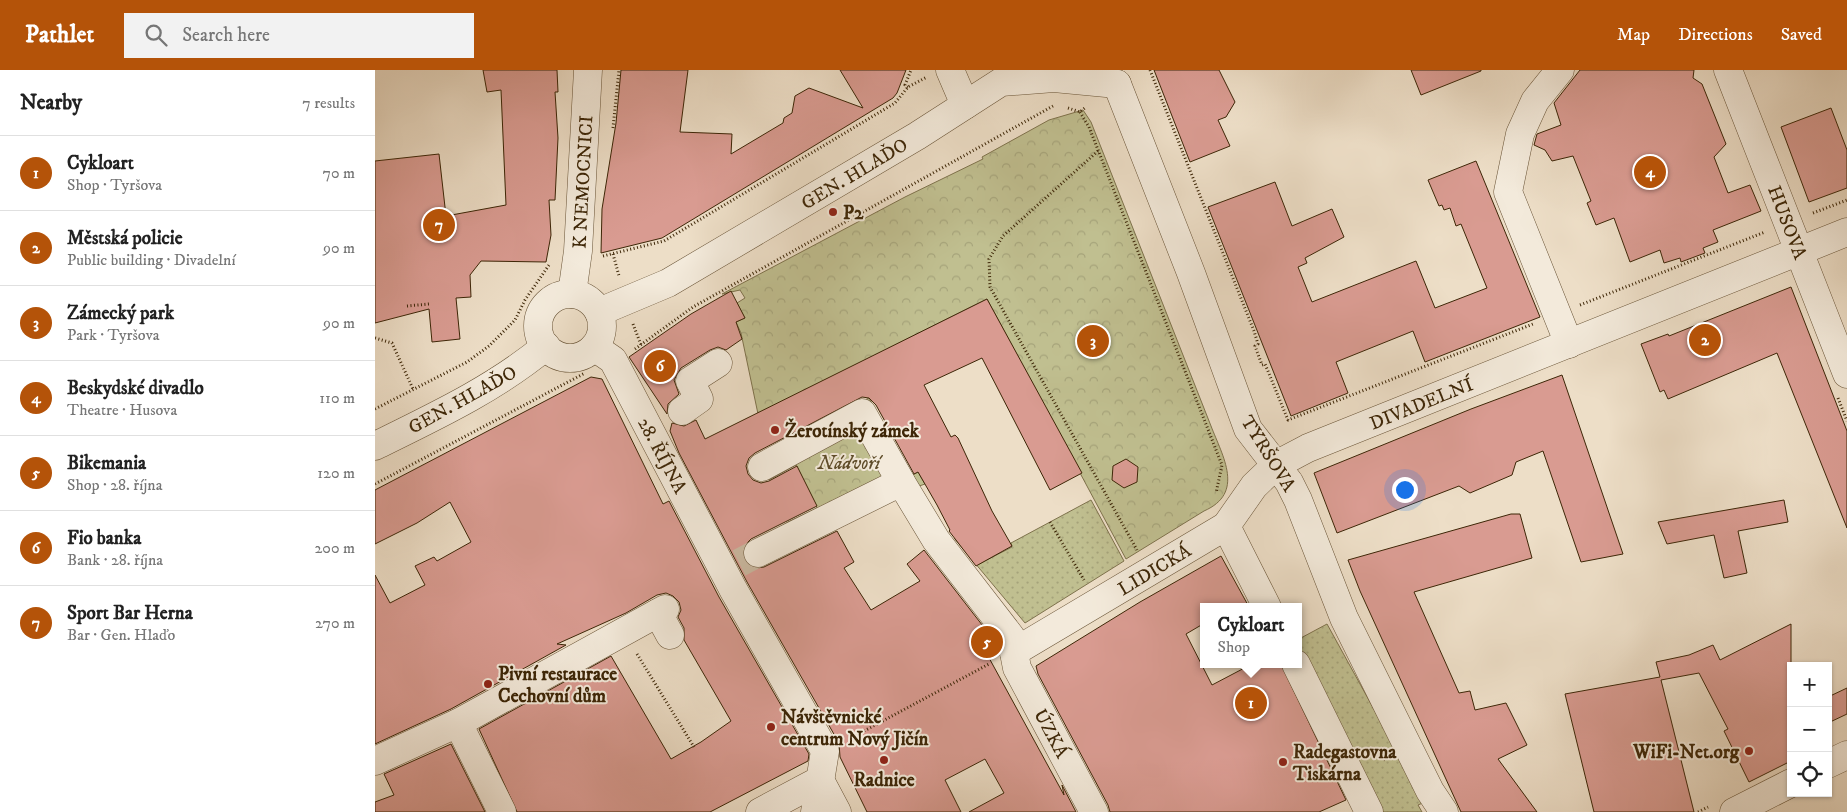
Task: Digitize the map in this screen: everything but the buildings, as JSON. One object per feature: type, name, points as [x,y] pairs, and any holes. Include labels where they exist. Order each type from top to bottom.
[{"type":"street","name":"K NEMOCNICI","points":[[572,294],[578,251],[588,70]]},
{"type":"street","points":[[1560,70],[1535,101],[1519,134],[1507,192],[1569,344]]},
{"type":"street","name":"HUSOVA","points":[[1728,70],[1847,374]]},
{"type":"street","points":[[941,72],[965,105]]},
{"type":"street","name":"GEN. HLAĎO","points":[[599,312],[668,283],[917,136],[1001,82],[1054,78],[1121,77]]},
{"type":"street","name":"TYRŠOVA","points":[[1121,77],[1248,429],[1289,482],[1360,653],[1431,791],[1444,812]]},
{"type":"street","name":"DIVADELNÍ","points":[[1276,465],[1308,448],[1847,232]]},
{"type":"street","points":[[561,295],[583,296],[593,303],[599,312],[604,354],[570,357],[553,352],[546,346],[539,327],[540,316],[552,300],[561,295]]},
{"type":"street","name":"GEN. HLAĎO","points":[[375,446],[427,420],[519,368],[546,346]]},
{"type":"street","name":"28. ŘÍJNA","points":[[604,354],[669,422],[740,562],[825,751],[815,812]]},
{"type":"street","points":[[669,422],[699,399],[690,381],[718,363]]},
{"type":"street","points":[[762,467],[863,413],[936,540],[1011,637],[1014,652]]},
{"type":"street","name":"LIDICKÁ","points":[[1014,652],[1225,526],[1254,486],[1276,465]]},
{"type":"street","points":[[740,562],[901,482]]},
{"type":"street","points":[[1225,526],[1265,603]]},
{"type":"street","points":[[375,761],[459,723],[624,632],[664,619]]},
{"type":"street","name":"ÚZKÁ","points":[[1014,652],[1017,668],[1094,812]]},
{"type":"street","points":[[1298,668],[1369,812]]},
{"type":"street","points":[[459,723],[502,812]]},
{"type":"street","points":[[1832,762],[1847,755]]},
{"type":"street","points":[[760,812],[820,780],[837,812]]},
{"type":"street","points":[[1734,812],[1787,785]]},
{"type":"path","points":[[908,87],[905,85],[911,70]]},
{"type":"path","points":[[1150,70],[1254,332],[1258,344],[1255,346],[1262,365],[1265,364],[1271,376],[1288,420],[1772,230],[1801,211],[1811,214],[1847,200]]},
{"type":"path","points":[[599,253],[603,256],[664,241],[895,102],[908,87],[941,72]]},
{"type":"path","points":[[1080,112],[1089,127],[1222,465],[1213,505],[1225,526]]},
{"type":"path","points":[[375,484],[604,354],[623,357],[693,307],[1015,127]]},
{"type":"path","points":[[1098,151],[1003,236],[989,260],[990,287],[1140,555]]},
{"type":"path","points":[[613,254],[621,284]]},
{"type":"path","points":[[375,409],[467,362],[489,346],[515,320],[535,284],[552,260]]},
{"type":"path","points":[[407,306],[429,304]]},
{"type":"path","points":[[631,317],[641,345]]},
{"type":"path","points":[[375,338],[392,343],[413,390]]},
{"type":"path","points":[[1049,522],[1088,587]]},
{"type":"path","points":[[624,632],[694,747]]},
{"type":"path","points":[[864,731],[942,688],[1014,652]]},
{"type":"path","points":[[1361,743],[1392,765]]},
{"type":"green space","points":[[1083,110],[1091,122],[1221,450],[1227,473],[1227,484],[1224,494],[1217,503],[1126,559],[987,299],[758,414],[741,333],[736,322],[745,318],[737,303],[745,298],[740,290],[722,294],[905,197],[983,159],[982,157],[1049,120]]},
{"type":"green space","name":"Nádvoří","points":[[869,398],[911,476],[918,472],[925,484],[753,544],[788,522],[817,508],[796,465],[769,480],[756,455]]},
{"type":"green space","points":[[1091,500],[1124,561],[1025,623],[954,538],[979,564],[1012,547],[1011,543]]},
{"type":"green space","points":[[1327,624],[1425,802],[1418,805],[1422,812],[1356,812],[1338,771],[1283,668],[1302,668],[1302,637]]},
{"type":"tunnel","points":[[739,563],[758,553]]},
{"type":"place","name":"Beskydské divadlo","points":[[1650,172]]},
{"type":"place","name":"P2","points":[[833,212]]},
{"type":"place","name":"Sport Bar Herna","points":[[439,225]]},
{"type":"place","name":"Městská policie","points":[[1705,340]]},
{"type":"place","name":"Zámecký park","points":[[1093,341]]},
{"type":"place","name":"Fio banka","points":[[660,366]]},
{"type":"place","name":"Žerotínský zámek","points":[[775,430]]},
{"type":"place","name":"Bikemania","points":[[987,642]]},
{"type":"place","name":"Pivní restaurace Cechovní dům","points":[[488,684]]},
{"type":"place","name":"Cykloart","points":[[1251,703]]},
{"type":"place","name":"Návštěvnické centrum Nový Jičín","points":[[771,727]]},
{"type":"place","name":"WiFi-Net.org","points":[[1749,751]]},
{"type":"place","name":"Radnice","points":[[884,760]]},
{"type":"place","name":"Radegastovna Tiskárna","points":[[1283,762]]}]
